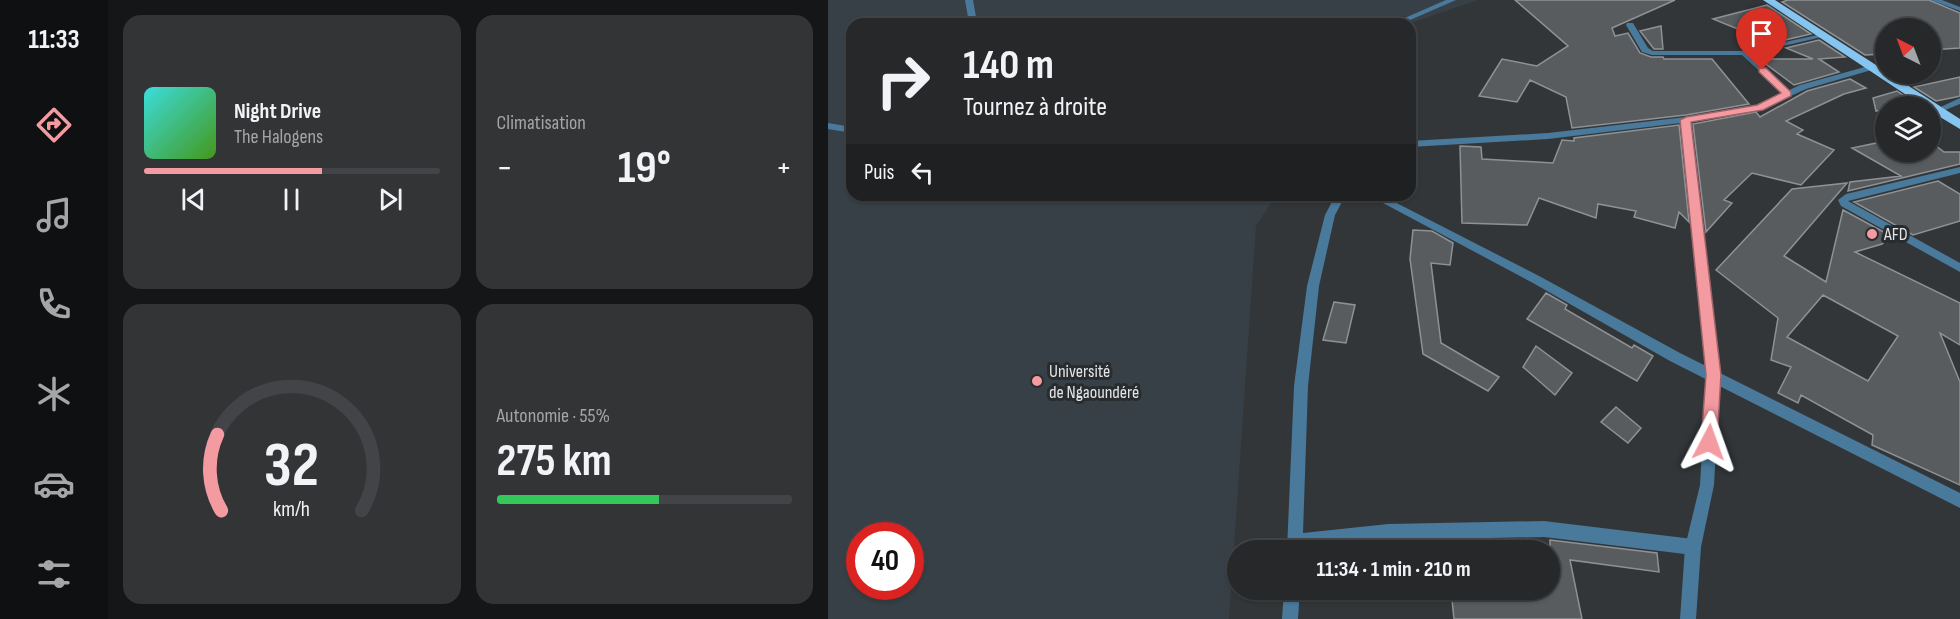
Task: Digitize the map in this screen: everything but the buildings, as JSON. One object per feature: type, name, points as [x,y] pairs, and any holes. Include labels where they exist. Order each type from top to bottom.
[{"type":"highway","points":[[1768,0],[1917,96]]},
{"type":"highway","points":[[1941,112],[1960,125]]},
{"type":"street","points":[[969,0],[974,18]]},
{"type":"street","points":[[1409,18],[1452,0]]},
{"type":"street","points":[[1935,0],[1960,9]]},
{"type":"street","points":[[1630,25],[1645,50],[1652,53],[1744,53],[1822,36]]},
{"type":"street","points":[[1744,53],[1788,94]]},
{"type":"street","points":[[1416,144],[1545,138],[1686,120],[1759,107],[1788,94],[1872,67]]},
{"type":"street","points":[[1941,109],[1960,101]]},
{"type":"street","points":[[1686,120],[1713,375],[1707,484],[1693,547],[1688,619]]},
{"type":"street","points":[[828,126],[846,129]]},
{"type":"street","points":[[1960,170],[1845,197],[1843,200],[1845,204],[1960,268]]},
{"type":"street","points":[[1295,540],[1301,386],[1313,286],[1330,215],[1337,201]]},
{"type":"street","points":[[1384,201],[1537,280],[1638,338],[1960,501]]},
{"type":"street","points":[[1335,540],[1388,532],[1544,529],[1693,547]]},
{"type":"street","points":[[1290,619],[1291,600]]},
{"type":"shaded area","name":"Université de Ngaoundéré","points":[[828,0],[1478,0],[1416,21],[1416,18],[846,18],[846,201],[1272,201],[1256,226],[1234,540],[1227,540],[1227,600],[1230,600],[1229,619],[828,619]]},
{"type":"place","name":"AFD","points":[[1872,234]]},
{"type":"place","name":"Université de Ngaoundéré","points":[[1037,381]]},
{"type":"route","points":[[1709,442],[1713,375],[1686,120],[1750,110],[1788,94],[1762,70]]}]
